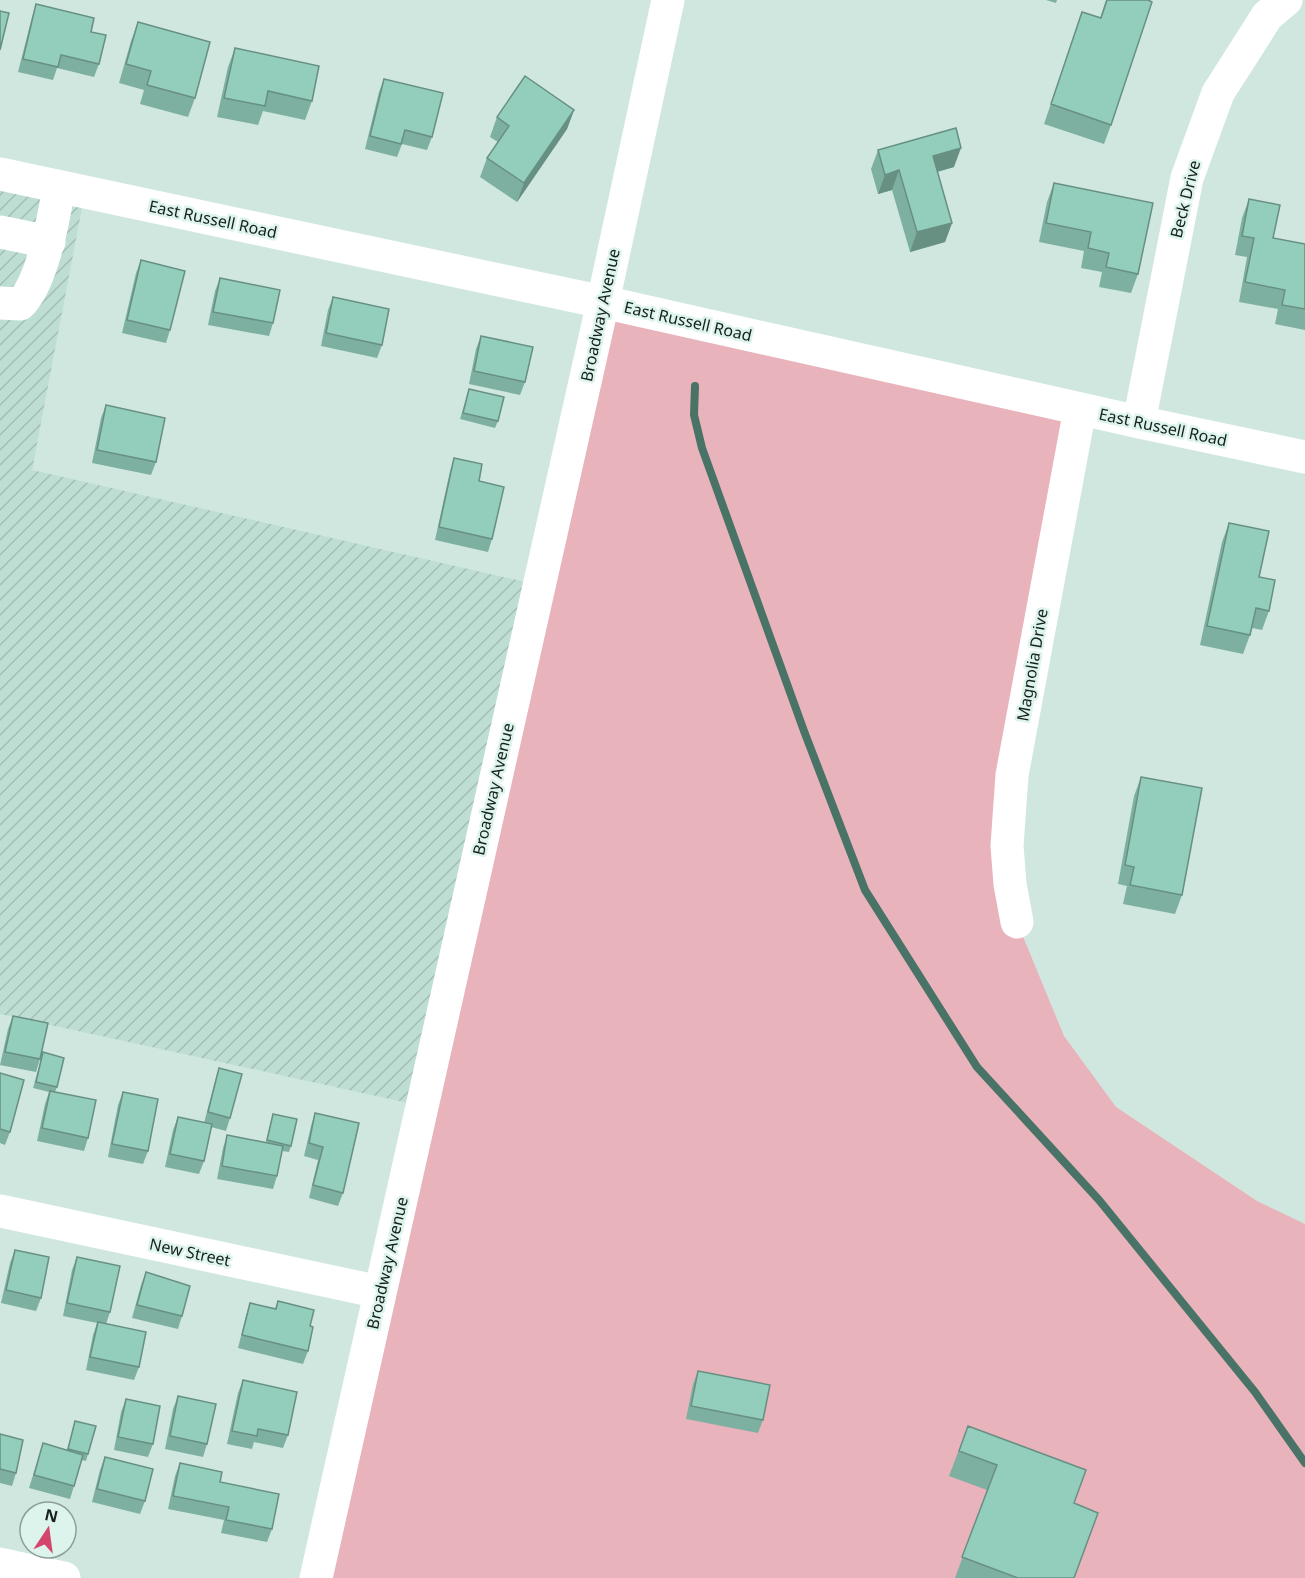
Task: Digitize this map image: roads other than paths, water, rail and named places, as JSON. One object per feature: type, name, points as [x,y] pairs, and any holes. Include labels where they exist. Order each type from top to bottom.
[{"type":"street","name":"Broadway Avenue","points":[[316,1578],[603,302],[668,0]]},
{"type":"street","name":"Beck Drive","points":[[1139,422],[1187,178],[1218,93],[1267,16],[1286,0]]},
{"type":"street","name":"East Russell Road","points":[[0,174],[603,302],[1305,457]]},
{"type":"street","points":[[0,303],[20,304],[28,297],[49,242],[59,187]]},
{"type":"street","points":[[0,232],[49,242]]},
{"type":"street","name":"Magnolia Drive","points":[[1017,922],[1010,884],[1007,846],[1012,775],[1080,409]]},
{"type":"street","name":"New Street","points":[[0,1211],[380,1292]]},
{"type":"street","points":[[0,1564],[64,1578]]},
{"type":"waterway","points":[[695,386],[694,415],[702,448],[804,731],[865,890],[977,1067],[1099,1200],[1255,1392],[1305,1463]]}]
